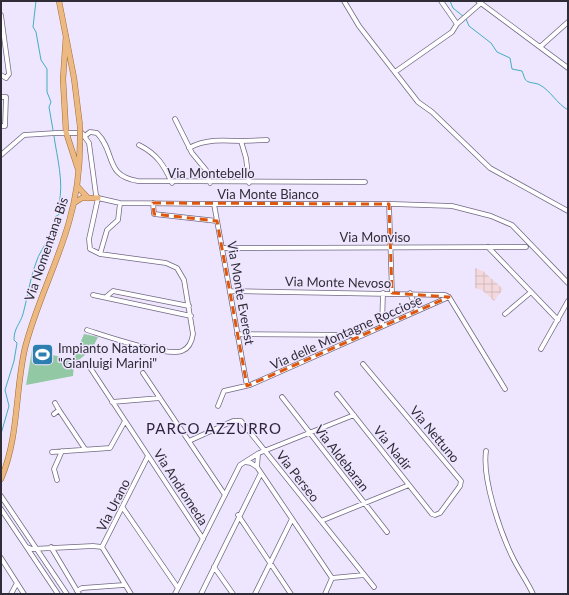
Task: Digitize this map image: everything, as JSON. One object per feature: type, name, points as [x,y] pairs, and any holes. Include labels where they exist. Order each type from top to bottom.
[{"type":"main road","name":"Via Nomentana Bis","points":[[2,477],[13,436],[21,372],[30,328],[64,236],[74,203],[79,175],[80,126],[74,78],[59,1]]},
{"type":"main road","points":[[66,36],[63,79],[66,132],[79,175]]},
{"type":"main road","points":[[77,186],[88,198]]},
{"type":"main road","points":[[74,203],[81,199],[98,198]]},
{"type":"street","points":[[344,1],[359,26],[417,101],[433,113],[488,166],[568,211]]},
{"type":"street","points":[[441,1],[456,24]]},
{"type":"street","points":[[395,72],[452,32],[456,24],[480,2],[568,68]]},
{"type":"street","points":[[1,16],[9,74],[6,78],[1,75]]},
{"type":"street","points":[[540,47],[568,22]]},
{"type":"street","points":[[1,97],[6,97],[5,126],[1,126]]},
{"type":"street","points":[[175,119],[189,148],[206,170],[210,183]]},
{"type":"street","points":[[1,155],[22,135],[66,132],[79,133],[85,136],[90,148],[94,191],[98,198],[88,245],[91,250],[100,254],[166,262],[173,265],[179,271],[184,280],[193,330],[192,340],[187,348],[178,352],[163,351],[87,330]]},
{"type":"street","name":"Via Montebello","points":[[85,136],[90,132],[98,134],[114,167],[123,177],[138,181],[172,183],[365,182]]},
{"type":"street","points":[[189,148],[211,141],[267,140]]},
{"type":"street","points":[[241,141],[246,158],[249,183]]},
{"type":"street","points":[[139,145],[150,151],[161,161],[172,183]]},
{"type":"street","name":"Via Monte Bianco","points":[[98,198],[120,202],[153,203],[389,204],[449,206],[482,213],[504,220],[514,227],[568,283]]},
{"type":"street","points":[[100,254],[107,230],[118,220],[120,202]]},
{"type":"street","points":[[153,203],[154,214],[217,222]]},
{"type":"street","name":"Via Monte Everest","points":[[214,204],[223,248],[246,386]]},
{"type":"street","points":[[389,204],[392,293]]},
{"type":"street","points":[[488,247],[558,320]]},
{"type":"street","name":"Via Monviso","points":[[223,248],[526,247]]},
{"type":"street","points":[[106,297],[113,291],[189,306]]},
{"type":"street","name":"Via Monte Nevoso","points":[[230,291],[410,293],[448,296]]},
{"type":"street","points":[[505,314],[531,292]]},
{"type":"street","points":[[382,326],[383,293]]},
{"type":"street","points":[[410,293],[417,311]]},
{"type":"street","points":[[93,294],[191,316]]},
{"type":"street","points":[[448,296],[505,389]]},
{"type":"street","name":"Via delle Montagne Rocciose","points":[[218,406],[223,392],[246,386],[448,296]]},
{"type":"street","points":[[541,349],[568,301]]},
{"type":"street","points":[[237,334],[362,335]]},
{"type":"street","name":"Via Nettuno","points":[[364,364],[461,481],[461,485],[441,512],[434,515]]},
{"type":"street","name":"Via Andromeda","points":[[89,366],[203,539]]},
{"type":"street","points":[[143,373],[225,495]]},
{"type":"street","name":"Via Nadir","points":[[337,394],[434,515]]},
{"type":"street","name":"Via Aldebaran","points":[[282,397],[387,532]]},
{"type":"street","points":[[112,402],[160,398]]},
{"type":"street","points":[[55,403],[85,449]]},
{"type":"street","points":[[54,414],[59,410]]},
{"type":"street","points":[[175,594],[239,467],[244,462],[258,454],[354,415]]},
{"type":"street","name":"Via Perseo","points":[[190,441],[238,420],[242,422],[374,587]]},
{"type":"street","points":[[52,452],[110,447],[125,421]]},
{"type":"street","points":[[57,480],[54,469],[62,451]]},
{"type":"street","points":[[486,451],[486,473],[507,544],[533,594]]},
{"type":"street","points":[[257,467],[258,454]]},
{"type":"street","name":"Via Urano","points":[[27,547],[37,549],[51,547],[102,547],[148,456]]},
{"type":"street","points":[[244,462],[252,463],[257,467],[332,578]]},
{"type":"street","points":[[201,594],[238,515],[261,473]]},
{"type":"street","points":[[321,521],[409,484]]},
{"type":"street","points":[[1,496],[67,594]]},
{"type":"street","points":[[123,508],[178,588]]},
{"type":"street","points":[[1,509],[58,594]]},
{"type":"street","points":[[238,515],[291,594]]},
{"type":"street","points":[[254,594],[292,519]]},
{"type":"street","points":[[51,547],[78,592],[82,588],[124,585]]},
{"type":"street","points":[[102,547],[124,585],[131,594]]},
{"type":"street","points":[[34,557],[37,549]]},
{"type":"street","points":[[1,558],[24,594]]},
{"type":"street","points":[[214,566],[233,594]]},
{"type":"street","points":[[332,578],[364,575]]},
{"type":"street","points":[[325,594],[332,578]]},
{"type":"street","points":[[11,594],[17,583]]},
{"type":"highlighted area","points":[[153,203],[389,204],[392,293],[449,297],[247,386],[217,221],[154,214]]},
{"type":"shaded area","points":[[475,268],[483,271],[503,289],[494,301],[482,290],[475,288]]},
{"type":"green space","name":"Impianto Natatorio \"Gianluigi Marini\"","points":[[84,334],[98,337],[92,349],[74,364],[73,376],[26,385],[32,350],[73,360]]},
{"type":"waterway","points":[[36,1],[33,27],[36,32],[41,60],[47,69],[47,92],[51,102],[49,107],[53,130]]},
{"type":"waterway","points":[[450,1],[453,8],[464,17]]},
{"type":"waterway","points":[[466,19],[469,26],[491,43],[497,52],[510,58],[512,69],[522,71],[526,81],[538,84],[547,90],[568,110]]},
{"type":"waterway","points":[[1,434],[9,406],[5,390],[14,361],[17,343],[14,340],[15,332],[23,314],[37,260],[49,234],[53,232],[56,221],[55,217],[61,213],[62,207],[59,204],[61,187],[54,136]]},
{"type":"place","name":"Impianto Natatorio \"Gianluigi Marini\"","points":[[42,355]]},
{"type":"district","name":"PARCO AZZURRO","points":[[214,429]]}]
